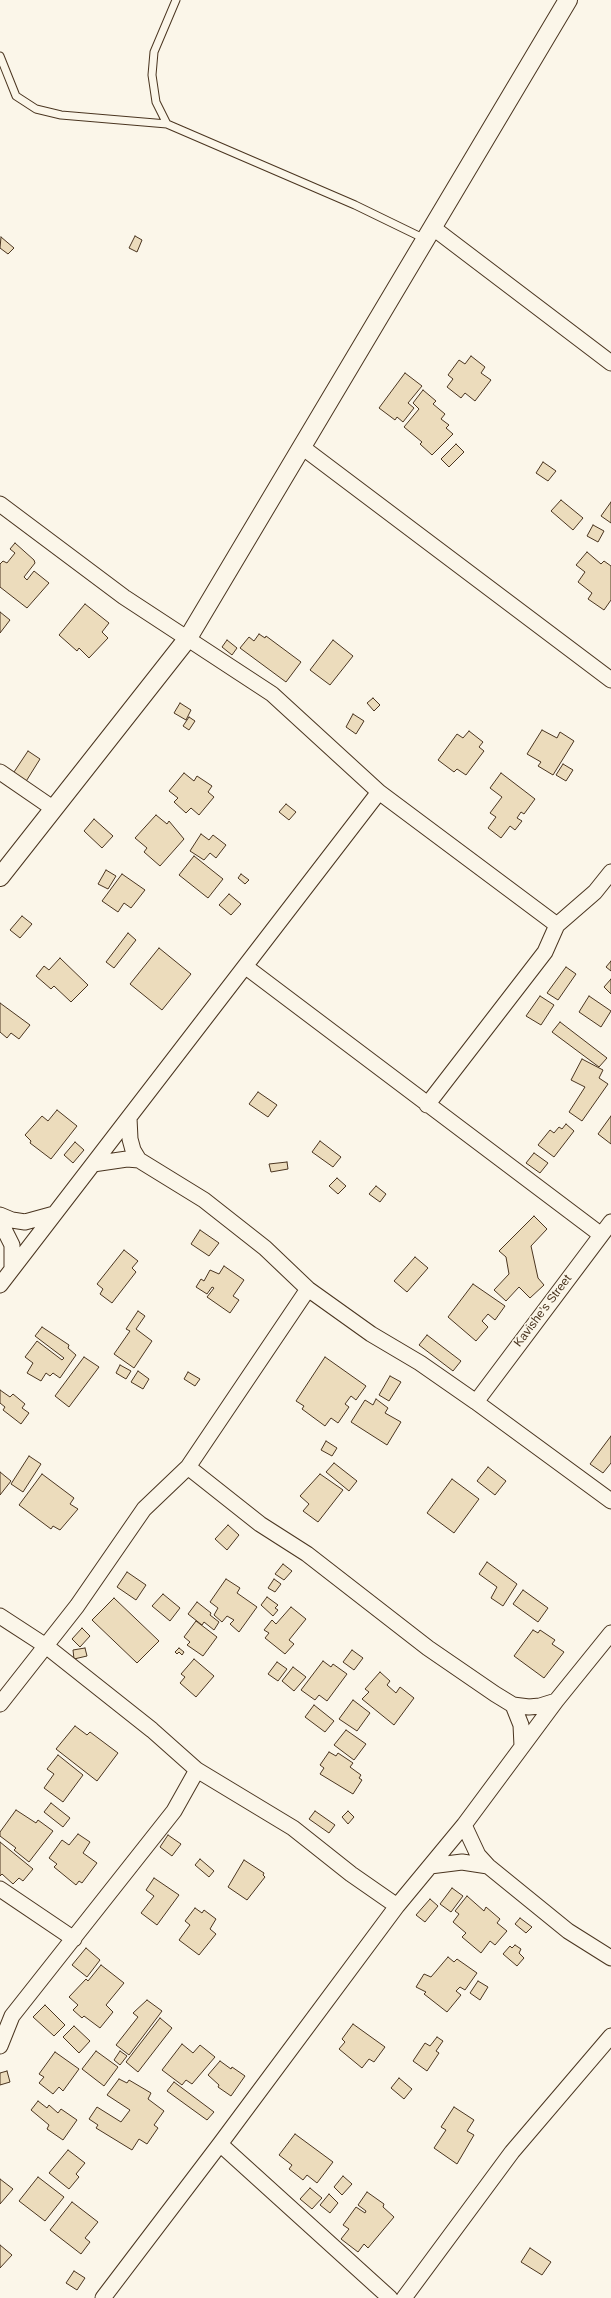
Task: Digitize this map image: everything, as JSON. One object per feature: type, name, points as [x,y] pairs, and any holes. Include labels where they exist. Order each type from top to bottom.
[{"type":"street","points":[[0,877],[188,638],[568,0]]},
{"type":"street","points":[[429,233],[611,363]]},
{"type":"street","points":[[302,447],[611,680]]},
{"type":"street","points":[[0,504],[124,597],[272,694],[379,792],[557,925]]},
{"type":"street","points":[[0,772],[54,809]]},
{"type":"street","points":[[0,1285],[246,967],[379,792]]},
{"type":"street","points":[[427,1105],[545,952],[557,925],[595,892],[611,872]]},
{"type":"street","points":[[246,967],[600,1234]]},
{"type":"street","points":[[129,1118],[130,1139],[133,1150],[139,1160]]},
{"type":"street","points":[[93,1164],[127,1159],[139,1160],[204,1200],[265,1248],[308,1290],[371,1334],[420,1363],[611,1501]]},
{"type":"street","points":[[0,1215],[12,1220],[25,1222],[54,1214]]},
{"type":"street","points":[[0,1221],[12,1245],[12,1269]]},
{"type":"street","name":"Kavishe’s Street","points":[[476,1402],[600,1234],[611,1222]]},
{"type":"street","points":[[0,1704],[46,1646],[144,1509],[188,1467],[308,1290]]},
{"type":"street","points":[[188,1467],[260,1524],[307,1554],[428,1648],[514,1705],[540,1706],[556,1701]]},
{"type":"street","points":[[0,1616],[46,1646],[152,1730],[198,1770],[293,1828],[351,1874],[397,1906]]},
{"type":"street","points":[[103,2298],[397,1906],[464,1825],[556,1701],[611,1632]]},
{"type":"street","points":[[514,1705],[521,1725],[522,1746]]},
{"type":"street","points":[[0,2046],[12,2016],[174,1811],[198,1770]]},
{"type":"street","points":[[464,1825],[478,1855],[488,1866],[568,1931],[611,1958]]},
{"type":"street","points":[[430,1866],[462,1862],[488,1866]]},
{"type":"street","points":[[0,1889],[74,1939]]},
{"type":"street","points":[[404,2298],[512,2152],[611,2036]]},
{"type":"street","points":[[220,2144],[390,2298]]},
{"type":"lane","points":[[167,124],[156,102],[152,75],[154,52],[176,0]]},
{"type":"lane","points":[[0,56],[16,96],[36,109],[61,115],[167,124],[355,205],[429,233]]},
{"type":"building","points":[[135,236],[142,240],[137,252],[129,248]]},
{"type":"building","points":[[1,237],[14,248],[8,254],[0,248]]},
{"type":"building","points":[[471,356],[485,367],[481,373],[491,380],[475,401],[465,393],[461,398],[447,387],[453,379],[448,375],[459,360],[465,364]]},
{"type":"building","points":[[405,373],[422,386],[408,403],[414,408],[403,422],[397,417],[395,420],[379,408]]},
{"type":"building","points":[[423,390],[436,401],[433,404],[445,414],[441,419],[449,425],[446,428],[453,434],[432,455],[420,444],[422,442],[404,427],[419,409],[413,403]]},
{"type":"building","points":[[456,444],[464,452],[449,467],[441,459]]},
{"type":"building","points":[[543,462],[556,471],[548,481],[536,473]]},
{"type":"building","points":[[561,500],[583,518],[573,530],[551,511]]},
{"type":"building","points":[[611,502],[611,523],[601,516]]},
{"type":"building","points":[[593,525],[604,531],[598,542],[587,536]]},
{"type":"building","points":[[15,543],[34,560],[35,563],[24,577],[27,580],[34,571],[49,583],[27,608],[0,587],[0,564],[3,561],[7,563],[15,553],[10,549]]},
{"type":"building","points":[[587,552],[601,564],[604,561],[611,566],[611,600],[604,610],[588,599],[592,593],[578,582],[585,572],[576,565]]},
{"type":"building","points":[[85,604],[109,623],[102,632],[108,638],[89,658],[79,648],[77,651],[59,635]]},
{"type":"building","points":[[0,612],[10,620],[0,633]]},
{"type":"building","points":[[259,634],[265,638],[266,636],[301,662],[286,682],[240,648],[249,637],[254,641]]},
{"type":"building","points":[[227,640],[237,648],[232,655],[222,647]]},
{"type":"building","points":[[333,640],[353,656],[330,685],[310,670]]},
{"type":"building","points":[[373,698],[380,705],[374,711],[367,703]]},
{"type":"building","points":[[180,703],[191,710],[186,720],[174,713]]},
{"type":"building","points":[[353,714],[364,721],[356,734],[346,727]]},
{"type":"building","points":[[189,717],[195,721],[189,730],[183,726]]},
{"type":"building","points":[[542,730],[557,738],[560,732],[574,741],[553,775],[538,766],[541,762],[527,754]]},
{"type":"building","points":[[469,731],[483,742],[479,747],[484,751],[466,775],[457,769],[454,772],[438,760],[457,734],[463,738]]},
{"type":"building","points":[[28,751],[40,759],[25,783],[12,775]]},
{"type":"building","points":[[563,764],[573,770],[566,781],[556,775]]},
{"type":"building","points":[[184,773],[194,781],[197,776],[212,786],[208,792],[214,797],[199,815],[191,808],[186,813],[174,802],[178,798],[169,791]]},
{"type":"building","points":[[501,773],[535,799],[524,814],[521,812],[517,818],[522,821],[515,830],[510,826],[501,838],[488,828],[496,817],[490,813],[502,797],[490,788]]},
{"type":"building","points":[[286,804],[296,812],[289,820],[279,812]]},
{"type":"building","points":[[156,815],[167,824],[169,821],[184,839],[160,866],[144,852],[147,848],[135,838]]},
{"type":"building","points":[[94,819],[113,836],[102,848],[84,831]]},
{"type":"building","points":[[201,834],[209,840],[213,835],[226,845],[216,858],[210,853],[204,860],[190,851]]},
{"type":"building","points":[[194,856],[223,879],[208,898],[179,875]]},
{"type":"building","points":[[106,870],[116,876],[108,889],[98,884]]},
{"type":"building","points":[[122,874],[145,890],[131,908],[124,903],[118,912],[102,901]]},
{"type":"building","points":[[241,874],[249,880],[245,884],[238,878]]},
{"type":"building","points":[[229,894],[241,904],[231,915],[219,905]]},
{"type":"building","points":[[22,916],[32,924],[20,938],[10,930]]},
{"type":"building","points":[[128,933],[136,940],[114,968],[106,962]]},
{"type":"building","points":[[159,948],[191,974],[162,1010],[130,984]]},
{"type":"building","points":[[60,958],[88,985],[71,1002],[54,986],[51,989],[36,976],[44,966],[49,970]]},
{"type":"building","points":[[611,961],[611,971],[606,967]]},
{"type":"building","points":[[566,967],[576,974],[558,1000],[547,993]]},
{"type":"building","points":[[611,979],[611,994],[604,987]]},
{"type":"building","points":[[540,996],[554,1005],[541,1025],[526,1016]]},
{"type":"building","points":[[589,996],[611,1011],[601,1027],[579,1012]]},
{"type":"building","points":[[0,1003],[30,1025],[19,1039],[11,1033],[7,1038],[0,1032]]},
{"type":"building","points":[[560,1022],[607,1058],[599,1067],[552,1032]]},
{"type":"building","points":[[582,1059],[603,1070],[599,1078],[608,1084],[582,1121],[569,1112],[585,1087],[571,1080]]},
{"type":"building","points":[[258,1092],[277,1105],[268,1117],[249,1104]]},
{"type":"building","points":[[57,1110],[77,1126],[51,1159],[30,1143],[31,1141],[25,1135],[42,1116],[48,1121]]},
{"type":"building","points":[[611,1116],[611,1144],[598,1134]]},
{"type":"building","points":[[566,1124],[574,1131],[554,1157],[538,1145],[550,1130],[554,1133],[559,1127],[562,1129]]},
{"type":"building","points":[[320,1141],[341,1157],[333,1167],[312,1152]]},
{"type":"building","points":[[75,1142],[84,1150],[73,1163],[64,1155]]},
{"type":"building","points":[[534,1153],[548,1163],[540,1173],[526,1163]]},
{"type":"building","points":[[287,1162],[288,1169],[271,1172],[269,1164]]},
{"type":"building","points":[[337,1178],[346,1186],[338,1194],[329,1186]]},
{"type":"building","points":[[376,1186],[386,1194],[380,1202],[369,1194]]},
{"type":"building","points":[[534,1216],[547,1229],[531,1246],[538,1278],[544,1285],[530,1298],[519,1287],[506,1301],[494,1290],[509,1274],[506,1257],[499,1251]]},
{"type":"building","points":[[200,1230],[219,1243],[209,1256],[191,1244]]},
{"type":"building","points":[[124,1250],[138,1261],[132,1268],[136,1272],[112,1303],[100,1294],[103,1289],[97,1284]]},
{"type":"building","points":[[415,1257],[428,1268],[407,1292],[394,1281]]},
{"type":"building","points":[[224,1266],[244,1280],[233,1296],[239,1300],[230,1313],[207,1297],[214,1288],[212,1287],[207,1294],[196,1287],[201,1279],[204,1281],[210,1270],[219,1274]]},
{"type":"building","points":[[473,1284],[505,1306],[495,1320],[488,1314],[482,1321],[488,1327],[476,1341],[448,1317]]},
{"type":"building","points":[[138,1311],[145,1316],[136,1329],[152,1341],[134,1368],[114,1354],[130,1331],[126,1329]]},
{"type":"building","points":[[42,1327],[69,1345],[68,1348],[76,1355],[60,1378],[53,1373],[50,1376],[46,1373],[41,1381],[27,1373],[33,1363],[25,1357],[37,1341],[62,1360],[64,1358],[35,1336]]},
{"type":"building","points":[[427,1335],[461,1361],[453,1371],[419,1345]]},
{"type":"building","points":[[84,1357],[99,1367],[69,1407],[55,1396]]},
{"type":"building","points":[[325,1357],[366,1386],[356,1400],[351,1396],[345,1404],[349,1407],[338,1423],[331,1418],[325,1426],[302,1409],[304,1406],[296,1401]]},
{"type":"building","points":[[120,1365],[131,1371],[126,1379],[116,1373]]},
{"type":"building","points":[[138,1371],[149,1379],[143,1389],[131,1382]]},
{"type":"building","points":[[188,1372],[200,1379],[195,1386],[184,1379]]},
{"type":"building","points":[[390,1376],[401,1382],[389,1401],[379,1395]]},
{"type":"building","points":[[0,1390],[10,1397],[13,1394],[25,1404],[22,1408],[29,1413],[21,1424],[3,1410],[5,1407],[0,1403]]},
{"type":"building","points":[[376,1399],[388,1408],[385,1413],[401,1422],[387,1445],[351,1422],[365,1400],[373,1405]]},
{"type":"building","points":[[611,1436],[611,1463],[603,1473],[590,1464]]},
{"type":"building","points":[[326,1441],[337,1448],[332,1456],[321,1450]]},
{"type":"building","points":[[29,1456],[41,1464],[23,1492],[11,1484]]},
{"type":"building","points":[[334,1463],[357,1481],[349,1491],[326,1472]]},
{"type":"building","points":[[488,1467],[506,1481],[495,1495],[477,1481]]},
{"type":"building","points":[[0,1472],[11,1481],[0,1495]]},
{"type":"building","points":[[42,1474],[74,1498],[70,1504],[78,1509],[60,1530],[53,1526],[51,1529],[19,1505]]},
{"type":"building","points":[[320,1474],[343,1490],[318,1522],[303,1511],[309,1504],[300,1496]]},
{"type":"building","points":[[452,1479],[479,1499],[454,1533],[427,1513]]},
{"type":"building","points":[[228,1525],[239,1535],[227,1550],[215,1539]]},
{"type":"building","points":[[487,1562],[517,1584],[503,1606],[491,1598],[497,1587],[479,1574]]},
{"type":"building","points":[[283,1564],[292,1571],[284,1580],[275,1574]]},
{"type":"building","points":[[127,1572],[146,1585],[136,1600],[117,1587]]},
{"type":"building","points":[[226,1579],[240,1588],[237,1593],[257,1607],[239,1632],[230,1624],[234,1620],[227,1616],[222,1622],[214,1615],[218,1608],[210,1602]]},
{"type":"building","points":[[274,1579],[281,1584],[275,1592],[268,1588]]},
{"type":"building","points":[[523,1590],[548,1608],[538,1622],[513,1604]]},
{"type":"building","points":[[163,1594],[180,1608],[170,1621],[152,1606]]},
{"type":"building","points":[[267,1597],[278,1605],[275,1608],[278,1610],[273,1616],[261,1605]]},
{"type":"building","points":[[114,1598],[159,1641],[137,1663],[92,1620]]},
{"type":"building","points":[[197,1602],[211,1613],[210,1615],[219,1622],[214,1630],[204,1622],[202,1625],[188,1614]]},
{"type":"building","points":[[291,1607],[306,1619],[289,1640],[294,1644],[285,1654],[265,1638],[269,1633],[264,1630],[272,1620],[276,1624]]},
{"type":"building","points":[[196,1621],[217,1637],[203,1656],[187,1645],[190,1642],[184,1637]]},
{"type":"building","points":[[82,1628],[90,1636],[80,1647],[72,1639]]},
{"type":"building","points":[[533,1630],[538,1633],[540,1630],[555,1640],[552,1644],[564,1652],[544,1678],[514,1656]]},
{"type":"building","points":[[85,1648],[87,1656],[74,1659],[73,1650]]},
{"type":"building","points":[[179,1648],[184,1652],[182,1655],[179,1652],[177,1654],[175,1652]]},
{"type":"building","points":[[352,1650],[363,1658],[354,1670],[343,1662]]},
{"type":"building","points":[[194,1659],[214,1676],[196,1697],[180,1683],[185,1677],[181,1674]]},
{"type":"building","points":[[323,1661],[331,1667],[333,1664],[347,1674],[327,1701],[319,1695],[315,1700],[301,1690]]},
{"type":"building","points":[[277,1662],[287,1669],[278,1681],[268,1674]]},
{"type":"building","points":[[293,1667],[306,1677],[294,1691],[282,1681]]},
{"type":"building","points":[[380,1672],[390,1681],[387,1685],[396,1693],[400,1687],[414,1698],[394,1725],[362,1699],[369,1692],[365,1689]]},
{"type":"building","points":[[353,1700],[370,1713],[357,1731],[339,1719]]},
{"type":"building","points":[[314,1705],[334,1721],[325,1732],[305,1717]]},
{"type":"building","points":[[75,1726],[87,1735],[90,1732],[118,1753],[97,1781],[56,1749]]},
{"type":"building","points":[[346,1730],[366,1744],[354,1760],[334,1745]]},
{"type":"building","points":[[329,1752],[336,1756],[338,1753],[353,1763],[350,1767],[361,1775],[359,1778],[362,1780],[353,1794],[320,1774],[324,1768],[320,1765]]},
{"type":"building","points":[[58,1755],[83,1775],[63,1802],[44,1788],[54,1774],[47,1769]]},
{"type":"building","points":[[51,1803],[70,1818],[63,1827],[44,1812]]},
{"type":"building","points":[[16,1810],[36,1823],[38,1820],[53,1831],[29,1862],[14,1850],[16,1848],[0,1836],[0,1832]]},
{"type":"building","points":[[315,1811],[335,1825],[329,1833],[309,1819]]},
{"type":"building","points":[[348,1811],[354,1817],[348,1824],[342,1817]]},
{"type":"building","points":[[78,1834],[90,1842],[83,1853],[97,1863],[82,1883],[79,1881],[76,1885],[54,1867],[57,1864],[49,1858],[62,1840],[69,1845]]},
{"type":"building","points":[[168,1835],[181,1844],[172,1856],[160,1847]]},
{"type":"building","points":[[0,1842],[33,1869],[23,1881],[19,1878],[13,1884],[2,1874],[0,1876]]},
{"type":"building","points":[[200,1859],[214,1871],[209,1877],[195,1865]]},
{"type":"building","points":[[244,1860],[264,1873],[263,1875],[265,1877],[247,1900],[228,1887]]},
{"type":"building","points":[[154,1878],[179,1895],[157,1925],[141,1913],[154,1896],[146,1890]]},
{"type":"building","points":[[452,1888],[463,1896],[451,1912],[440,1904]]},
{"type":"building","points":[[467,1896],[484,1911],[486,1907],[500,1919],[497,1923],[507,1931],[495,1945],[490,1941],[481,1953],[462,1937],[466,1933],[453,1922],[459,1914],[455,1911]]},
{"type":"building","points":[[430,1899],[438,1906],[425,1922],[416,1915]]},
{"type":"building","points":[[195,1908],[202,1913],[204,1910],[216,1919],[210,1929],[216,1934],[199,1955],[179,1940],[190,1925],[185,1921]]},
{"type":"building","points":[[520,1918],[532,1927],[526,1933],[515,1924]]},
{"type":"building","points":[[515,1945],[521,1949],[519,1953],[524,1958],[517,1966],[503,1954],[510,1946],[512,1948]]},
{"type":"building","points":[[86,1948],[100,1960],[87,1977],[72,1965]]},
{"type":"building","points":[[448,1957],[454,1962],[457,1959],[477,1973],[465,1990],[460,1987],[456,1991],[461,1995],[447,2012],[424,1994],[426,1992],[416,1987],[424,1974],[431,1977]]},
{"type":"building","points":[[101,1965],[124,1983],[106,2005],[113,2012],[100,2028],[84,2016],[82,2018],[73,2010],[78,2005],[69,1997],[86,1979],[88,1981]]},
{"type":"building","points":[[478,1981],[488,1987],[480,2000],[470,1993]]},
{"type":"building","points":[[147,2000],[162,2011],[129,2055],[116,2045],[138,2017],[133,2013]]},
{"type":"building","points":[[45,2005],[65,2025],[54,2036],[33,2017]]},
{"type":"building","points":[[160,2018],[172,2028],[138,2072],[126,2062]]},
{"type":"building","points":[[353,2024],[385,2047],[374,2062],[369,2059],[362,2068],[339,2049],[345,2042],[342,2039]]},
{"type":"building","points":[[74,2026],[90,2041],[79,2053],[63,2037]]},
{"type":"building","points":[[437,2037],[443,2041],[436,2051],[439,2053],[427,2071],[413,2061],[425,2043],[430,2046]]},
{"type":"building","points":[[182,2044],[193,2053],[200,2045],[215,2057],[192,2084],[186,2080],[182,2085],[162,2070]]},
{"type":"building","points":[[96,2051],[118,2067],[104,2086],[82,2069]]},
{"type":"building","points":[[120,2051],[127,2056],[120,2065],[114,2060]]},
{"type":"building","points":[[55,2052],[79,2069],[63,2091],[59,2087],[53,2094],[39,2083],[44,2077],[39,2074]]},
{"type":"building","points":[[220,2061],[231,2069],[232,2067],[245,2076],[231,2096],[218,2087],[219,2085],[208,2075]]},
{"type":"building","points":[[7,2071],[10,2082],[0,2085],[0,2073]]},
{"type":"building","points":[[399,2078],[412,2089],[404,2099],[391,2088]]},
{"type":"building","points":[[119,2079],[127,2083],[129,2080],[151,2093],[148,2099],[164,2111],[154,2125],[158,2128],[147,2144],[139,2139],[132,2150],[96,2128],[98,2125],[89,2119],[97,2107],[121,2122],[130,2110],[107,2095]]},
{"type":"building","points":[[174,2082],[214,2112],[207,2120],[167,2091]]},
{"type":"building","points":[[38,2101],[47,2108],[49,2105],[58,2113],[61,2109],[77,2120],[63,2140],[47,2129],[49,2125],[31,2110]]},
{"type":"building","points":[[454,2107],[474,2120],[467,2131],[474,2135],[457,2164],[434,2148],[446,2130],[441,2127]]},
{"type":"building","points":[[295,2134],[333,2162],[317,2183],[307,2175],[303,2180],[289,2169],[292,2165],[279,2155]]},
{"type":"building","points":[[68,2150],[85,2163],[76,2174],[79,2177],[69,2189],[49,2173]]},
{"type":"building","points":[[343,2176],[352,2184],[342,2195],[334,2187]]},
{"type":"building","points":[[38,2177],[64,2197],[45,2221],[19,2201]]},
{"type":"building","points":[[0,2179],[13,2189],[0,2204]]},
{"type":"building","points":[[310,2188],[322,2198],[312,2209],[300,2199]]},
{"type":"building","points":[[367,2192],[384,2204],[383,2207],[394,2217],[368,2248],[364,2244],[358,2252],[341,2239],[349,2229],[343,2225],[356,2207],[365,2213],[366,2211],[358,2205]]},
{"type":"building","points":[[329,2194],[338,2203],[330,2213],[320,2205]]},
{"type":"building","points":[[72,2202],[98,2222],[85,2238],[90,2242],[81,2254],[50,2230]]},
{"type":"building","points":[[0,2245],[12,2255],[0,2268]]},
{"type":"building","points":[[530,2248],[551,2262],[542,2275],[521,2262]]},
{"type":"building","points":[[74,2271],[85,2278],[77,2290],[66,2283]]}]
